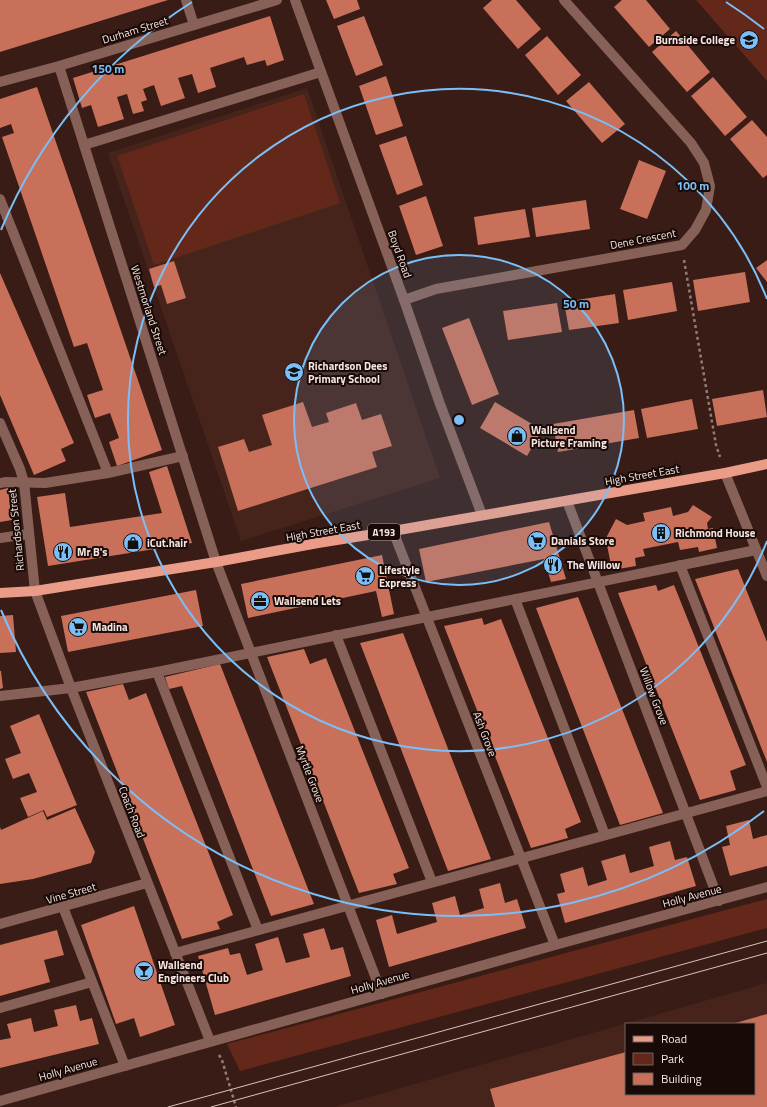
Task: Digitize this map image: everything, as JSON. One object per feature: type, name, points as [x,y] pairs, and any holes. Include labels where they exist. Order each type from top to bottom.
[{"type":"main road","name":"High Street East","points":[[0,593],[35,591],[216,562],[725,473],[767,464]]},
{"type":"street","points":[[186,0],[194,25]]},
{"type":"street","name":"Durham Street","points":[[0,82],[59,66],[277,0]]},
{"type":"street","name":"Boyd Road","points":[[295,0],[404,300],[440,404],[482,515]]},
{"type":"street","name":"Dene Crescent","points":[[404,300],[436,289],[682,246],[695,230],[706,210],[710,186],[704,163],[691,144],[564,0]]},
{"type":"street","name":"Westmorland Street","points":[[59,66],[216,562]]},
{"type":"street","points":[[84,145],[321,72]]},
{"type":"street","points":[[0,198],[108,473]]},
{"type":"street","name":"Richardson Street","points":[[0,423],[24,482],[35,591]]},
{"type":"street","points":[[0,482],[45,483],[108,473],[183,456]]},
{"type":"street","points":[[725,473],[767,576]]},
{"type":"street","name":"Willow Grove","points":[[567,501],[719,901]]},
{"type":"street","name":"Ash Grove","points":[[393,531],[555,945]]},
{"type":"street","points":[[0,538],[29,534]]},
{"type":"street","points":[[0,696],[71,688],[157,672],[756,550]]},
{"type":"street","name":"Myrtle Grove","points":[[216,562],[382,994]]},
{"type":"street","points":[[680,565],[767,788]]},
{"type":"street","name":"Coach Road","points":[[35,591],[71,688],[210,1041]]},
{"type":"street","points":[[515,599],[606,835]]},
{"type":"street","points":[[336,635],[432,882]]},
{"type":"street","points":[[157,672],[258,930]]},
{"type":"street","points":[[175,953],[767,791]]},
{"type":"street","name":"Vine Street","points":[[0,924],[148,883]]},
{"type":"street","name":"Holly Avenue","points":[[0,1101],[210,1041],[767,887]]},
{"type":"street","points":[[63,907],[125,1066]]},
{"type":"street","points":[[0,1008],[92,982]]},
{"type":"path","points":[[682,246],[716,445],[725,473]]},
{"type":"path","points":[[210,1041],[222,1060],[236,1107]]},
{"type":"shaded area","name":"Richardson Dees Primary School","points":[[307,88],[440,478],[241,541],[108,153]]},
{"type":"shaded area","points":[[767,983],[767,1107],[334,1107],[625,1024],[625,1095],[755,1095],[755,1023],[627,1023]]},
{"type":"green space","name":"Burnside College","points":[[696,0],[767,0],[767,81]]},
{"type":"green space","points":[[304,94],[340,203],[154,265],[117,156]]},
{"type":"green space","points":[[767,899],[767,928],[240,1071],[227,1044]]},
{"type":"building","points":[[0,0],[168,0],[0,52]]},
{"type":"building","points":[[326,0],[357,0],[360,9],[334,19]]},
{"type":"building","points":[[492,0],[516,0],[541,29],[518,49],[483,8]]},
{"type":"building","points":[[622,0],[646,0],[670,29],[649,47],[614,7]]},
{"type":"building","points":[[270,16],[284,60],[267,66],[265,60],[247,65],[244,57],[210,68],[216,87],[198,93],[192,74],[178,78],[185,98],[161,106],[154,85],[143,89],[147,100],[141,102],[144,111],[133,114],[127,94],[117,97],[124,119],[98,127],[91,105],[82,108],[73,78]]},
{"type":"building","points":[[364,16],[383,65],[356,76],[337,26]]},
{"type":"building","points":[[676,31],[710,72],[687,92],[652,52]]},
{"type":"building","points":[[547,36],[581,75],[558,95],[525,55]]},
{"type":"building","points":[[386,76],[403,126],[376,135],[359,86]]},
{"type":"building","points":[[713,77],[747,117],[725,136],[691,96]]},
{"type":"building","points":[[589,82],[625,124],[602,143],[566,101]]},
{"type":"building","points":[[37,87],[162,450],[117,466],[109,442],[119,438],[110,413],[95,418],[87,395],[103,390],[87,343],[74,347],[2,137],[14,133],[11,124],[0,128],[0,99]]},
{"type":"building","points":[[752,120],[767,137],[767,175],[763,178],[730,139]]},
{"type":"building","points":[[406,136],[423,185],[397,195],[379,145]]},
{"type":"building","points":[[639,160],[666,171],[647,219],[620,209]]},
{"type":"building","points":[[426,196],[443,246],[416,255],[399,206]]},
{"type":"building","points":[[586,200],[590,229],[536,237],[532,208]]},
{"type":"building","points":[[525,209],[530,237],[478,245],[474,217]]},
{"type":"building","points":[[767,260],[767,282],[756,268]]},
{"type":"building","points":[[174,261],[186,298],[167,304],[161,285],[154,287],[149,269]]},
{"type":"building","points":[[745,272],[750,302],[698,311],[693,280]]},
{"type":"building","points":[[0,273],[74,443],[61,449],[66,461],[34,475],[0,395]]},
{"type":"building","points":[[672,282],[677,311],[628,320],[623,290]]},
{"type":"building","points":[[615,294],[619,323],[569,330],[564,302]]},
{"type":"building","points":[[557,303],[562,332],[508,340],[503,311]]},
{"type":"building","points":[[469,318],[499,394],[472,405],[442,328]]},
{"type":"building","points":[[763,390],[767,417],[717,426],[712,399]]},
{"type":"building","points":[[692,399],[698,429],[647,438],[641,409]]},
{"type":"building","name":"Richardson Dees Primary School","points":[[303,402],[312,427],[329,422],[326,413],[356,403],[362,420],[381,414],[392,446],[372,452],[377,467],[238,511],[218,447],[244,439],[249,452],[272,445],[262,415]]},
{"type":"building","points":[[495,402],[542,430],[527,456],[480,428]]},
{"type":"building","points":[[634,410],[639,438],[558,452],[553,424]]},
{"type":"building","points":[[167,466],[192,543],[48,566],[37,497],[65,493],[70,527],[162,513],[149,472]]},
{"type":"building","points":[[8,488],[12,520],[0,522],[0,490]]},
{"type":"building","name":"Richmond House","points":[[693,505],[712,517],[707,523],[708,529],[713,528],[717,548],[699,552],[698,547],[680,550],[678,542],[643,549],[645,556],[635,558],[636,566],[612,570],[607,545],[616,543],[606,538],[616,519],[627,525],[645,521],[643,513],[671,507],[673,516],[688,512]]},
{"type":"building","points":[[549,522],[566,579],[551,582],[544,559],[426,582],[419,549]]},
{"type":"building","points":[[382,555],[394,614],[382,617],[376,591],[248,618],[241,584]]},
{"type":"building","points":[[738,569],[767,642],[767,762],[695,579]]},
{"type":"building","points":[[656,585],[658,591],[674,585],[746,765],[730,771],[736,790],[700,800],[618,593]]},
{"type":"building","points":[[196,590],[203,626],[68,652],[61,616]]},
{"type":"building","points":[[578,597],[663,813],[620,825],[536,608]]},
{"type":"building","points":[[13,615],[16,652],[0,653],[0,616]]},
{"type":"building","points":[[482,618],[484,625],[501,619],[581,822],[565,829],[568,838],[531,848],[444,626]]},
{"type":"building","points":[[403,633],[491,859],[448,871],[360,643]]},
{"type":"building","points":[[304,649],[310,664],[326,658],[409,868],[393,874],[397,884],[359,893],[267,657]]},
{"type":"building","points":[[220,664],[314,904],[271,916],[182,686],[169,689],[165,677]]},
{"type":"building","points":[[0,671],[3,688],[0,689]]},
{"type":"building","points":[[123,684],[129,700],[146,693],[233,915],[217,922],[220,929],[182,939],[86,692]]},
{"type":"building","points":[[39,714],[77,805],[47,817],[44,810],[28,817],[20,798],[37,792],[29,773],[13,779],[5,759],[21,753],[10,726]]},
{"type":"building","points":[[75,808],[95,852],[91,863],[33,879],[0,884],[0,827],[1,830],[43,811],[47,820]]},
{"type":"building","points":[[749,820],[753,839],[767,835],[767,866],[730,876],[722,847],[730,845],[726,826]]},
{"type":"building","points":[[670,841],[675,860],[687,857],[696,886],[565,923],[557,894],[565,892],[560,874],[583,867],[588,886],[607,880],[601,861],[625,854],[630,873],[654,866],[649,847]]},
{"type":"building","points":[[500,883],[505,903],[517,899],[526,928],[389,967],[376,920],[392,915],[397,934],[437,922],[432,903],[455,896],[460,915],[484,908],[479,889]]},
{"type":"building","points":[[134,906],[175,1025],[140,1037],[134,1018],[116,1024],[81,925]]},
{"type":"building","points":[[324,928],[331,950],[343,947],[351,976],[215,1015],[198,956],[228,948],[230,955],[240,953],[247,975],[263,970],[255,944],[278,937],[286,963],[310,957],[303,934]]},
{"type":"building","points":[[57,930],[64,955],[44,960],[50,982],[0,996],[0,945]]},
{"type":"building","points":[[76,1005],[80,1021],[92,1018],[99,1044],[0,1068],[0,1040],[11,1038],[7,1024],[31,1018],[34,1032],[58,1026],[54,1010]]},
{"type":"building","points":[[767,1014],[767,1107],[495,1107],[490,1089],[625,1052],[625,1095],[755,1095],[755,1023],[736,1023]]},
{"type":"tram line","points":[[168,1107],[767,941]]},
{"type":"tram line","points":[[211,1107],[767,953]]},
{"type":"place","name":"Burnside College","points":[[749,40]]},
{"type":"place","name":"Richardson Dees Primary School","points":[[294,372]]},
{"type":"place","name":"Wallsend Picture Framing","points":[[517,436]]},
{"type":"place","name":"Richmond House","points":[[661,533]]},
{"type":"place","name":"Danials Store","points":[[537,541]]},
{"type":"place","name":"iCut.hair","points":[[133,543]]},
{"type":"place","name":"Mr B's","points":[[63,552]]},
{"type":"place","name":"The Willow","points":[[553,565]]},
{"type":"place","name":"Lifestyle Express","points":[[365,576]]},
{"type":"place","name":"Wallsend Lets","points":[[260,601]]},
{"type":"place","name":"Madina","points":[[78,627]]},
{"type":"place","name":"Wallsend Engineers Club","points":[[144,971]]}]
